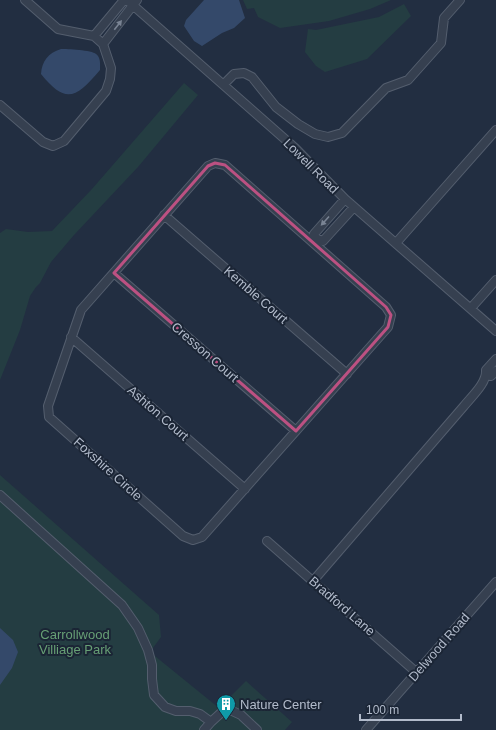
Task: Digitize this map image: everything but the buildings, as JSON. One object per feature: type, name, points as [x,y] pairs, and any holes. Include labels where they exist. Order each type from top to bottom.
[{"type":"street","points":[[0,105],[43,142],[53,146],[64,141],[106,91],[110,79],[110,68],[103,44],[94,36],[58,29],[25,0]]},
{"type":"street","points":[[94,36],[124,0]]},
{"type":"street","points":[[224,84],[234,74],[244,73],[252,77],[276,107],[298,124],[315,134],[328,137],[342,133],[386,88],[408,80],[441,43],[444,18],[460,0]]},
{"type":"street","points":[[103,44],[132,2]]},
{"type":"street","name":"Lowell Road","points":[[132,2],[295,148],[345,199],[496,331]]},
{"type":"street","points":[[396,243],[496,130]]},
{"type":"street","name":"Foxshire Circle","points":[[215,163],[225,165],[315,241],[386,307],[391,315],[388,327],[296,432],[202,537],[193,540],[183,536],[49,417],[48,406],[81,310],[164,215],[208,166],[215,163]]},
{"type":"street","points":[[345,199],[314,234],[315,241],[323,241],[354,207]]},
{"type":"street","name":"Kemble Court","points":[[164,215],[347,374]]},
{"type":"street","name":"Cresson Court","points":[[114,273],[296,432]]},
{"type":"street","points":[[471,308],[496,280]]},
{"type":"street","name":"Ashton Court","points":[[71,336],[245,489]]},
{"type":"street","points":[[313,581],[464,406],[486,375],[486,370],[495,362]]},
{"type":"street","points":[[486,375],[491,376],[496,371]]},
{"type":"street","points":[[0,495],[122,605],[138,628],[148,650],[152,665],[154,695],[165,707],[176,711],[190,711],[200,714],[211,722]]},
{"type":"street","name":"Bradford Lane","points":[[267,540],[416,672]]},
{"type":"street","name":"Delwood Road","points":[[366,730],[496,582]]},
{"type":"street","points":[[204,730],[223,711],[228,709],[241,715],[257,730]]},
{"type":"highlighted area","points":[[215,163],[225,165],[386,307],[391,315],[388,327],[296,431],[114,273],[208,166]]},
{"type":"green space","points":[[243,0],[391,0],[370,9],[329,21],[280,28],[258,17],[254,8],[247,9]]},
{"type":"green space","points":[[404,4],[411,16],[367,59],[325,72],[316,66],[305,52],[308,29],[316,30],[379,17]]},
{"type":"green space","points":[[184,83],[198,95],[138,167],[74,235],[51,262],[40,283],[30,296],[20,330],[0,380],[0,233],[6,229],[28,232],[52,231],[92,189]]},
{"type":"green space","name":"Carrollwood Villiage Park","points":[[0,475],[159,615],[161,637],[150,652],[219,708],[246,681],[292,722],[285,730],[0,730]]},
{"type":"water","points":[[204,0],[239,0],[245,18],[234,28],[222,33],[202,46],[194,41],[184,26],[186,20]]},
{"type":"water","points":[[61,49],[94,53],[98,56],[100,63],[100,70],[92,79],[77,92],[71,94],[64,94],[57,90],[41,74],[46,58]]},
{"type":"water","points":[[0,628],[13,640],[18,652],[12,668],[0,685]]},
{"type":"place","name":"Nature Center","points":[[226,721]]}]
